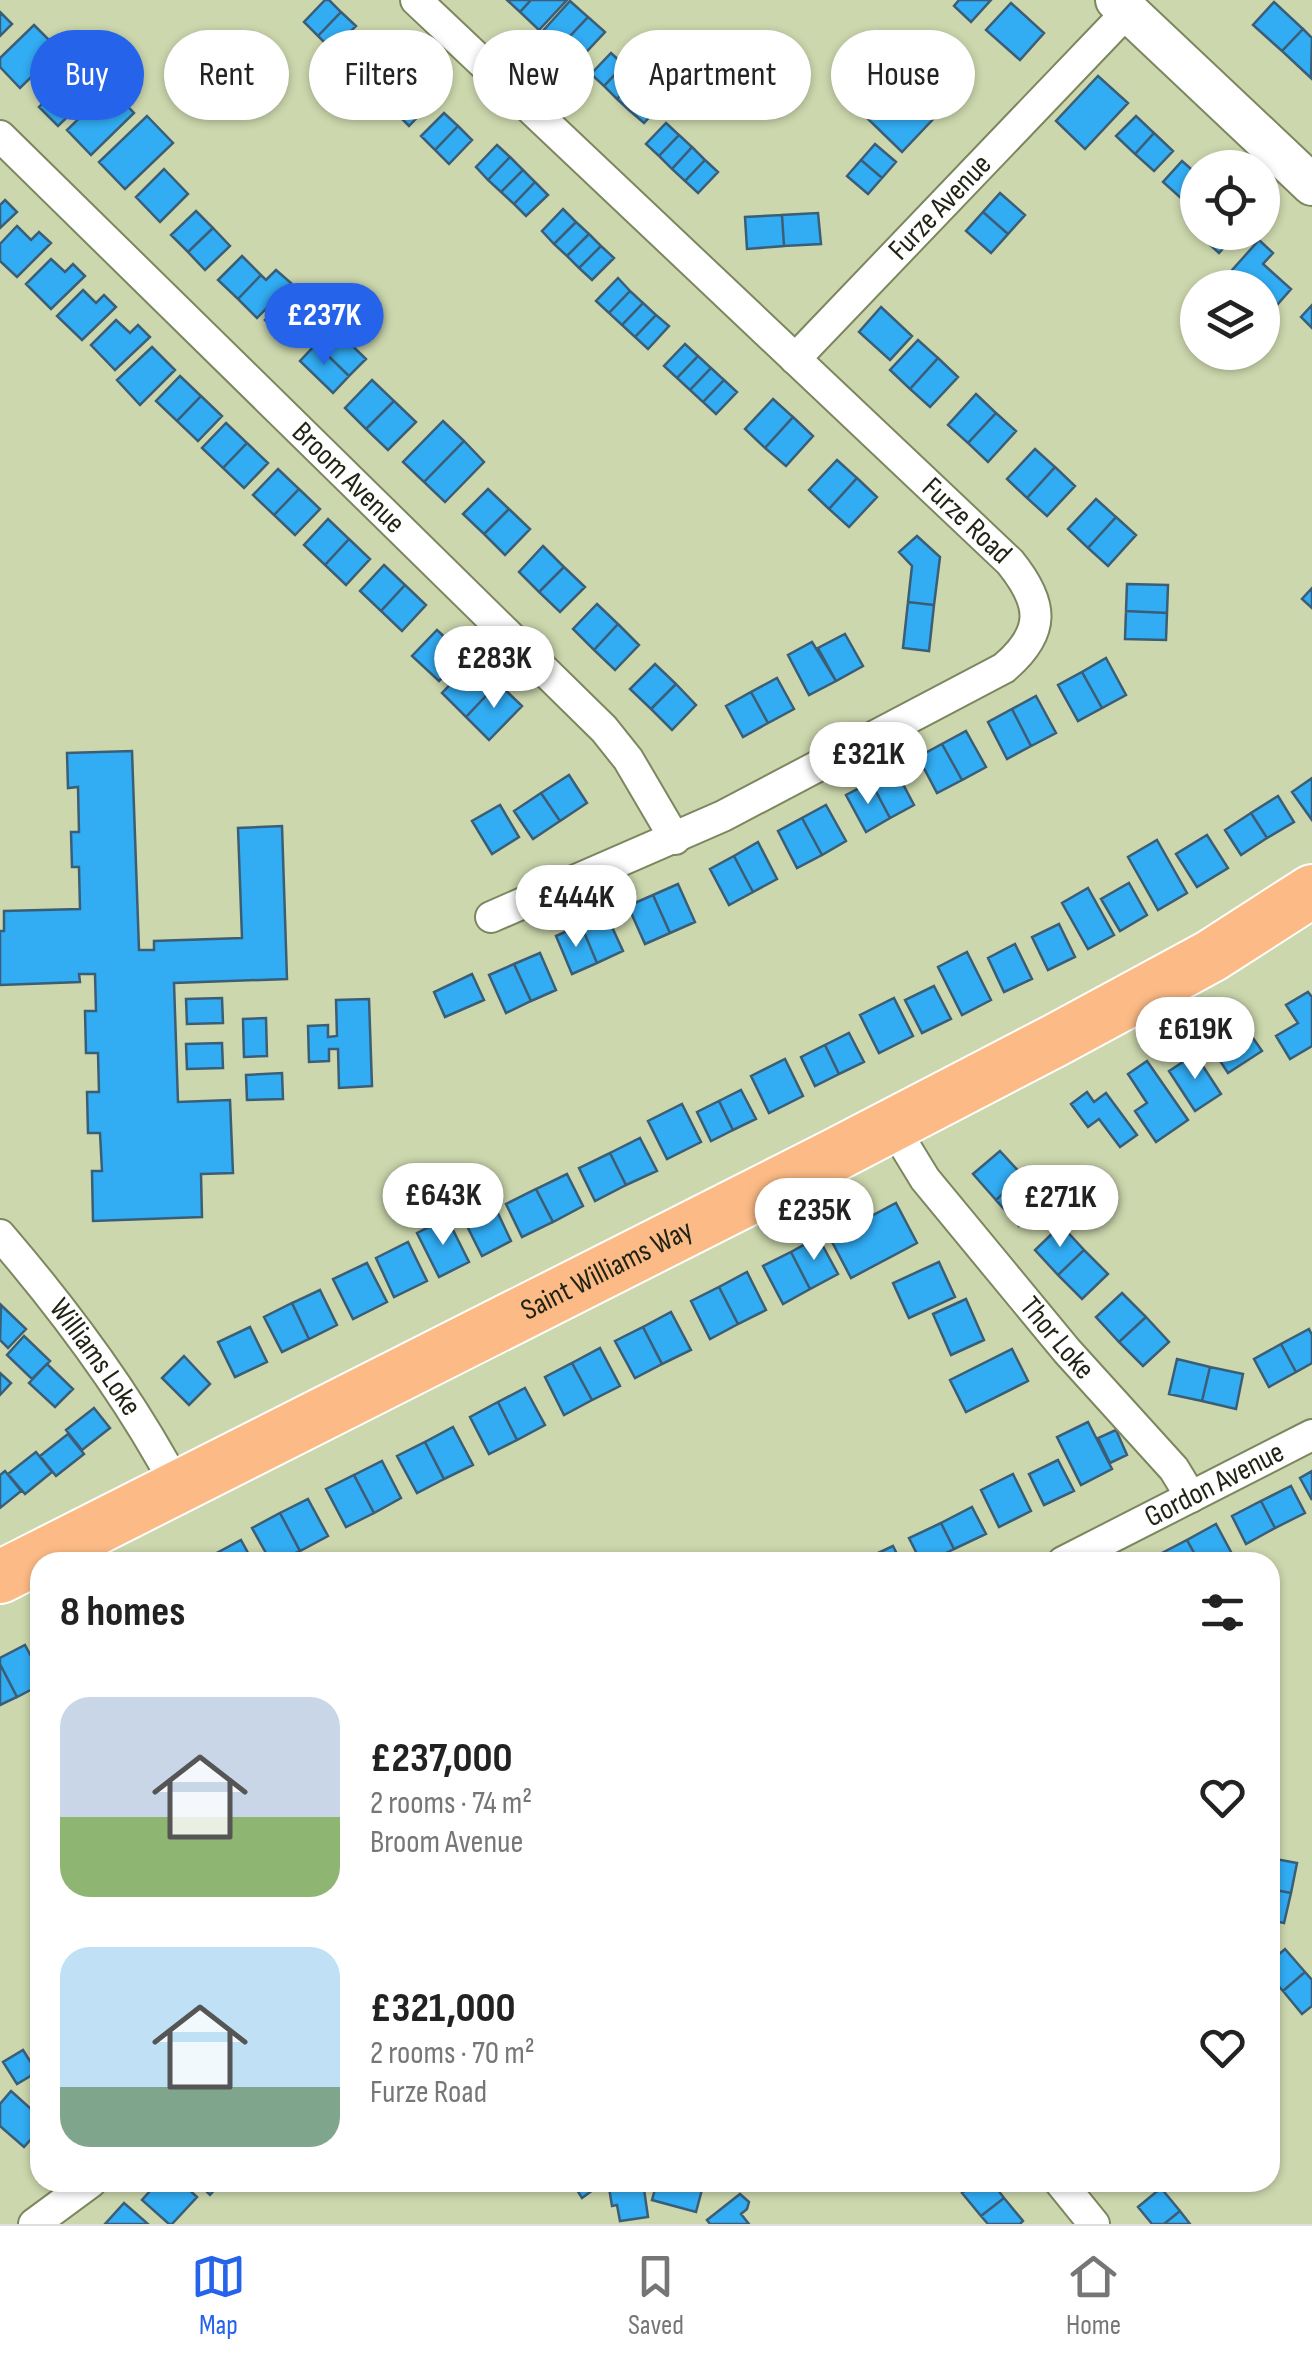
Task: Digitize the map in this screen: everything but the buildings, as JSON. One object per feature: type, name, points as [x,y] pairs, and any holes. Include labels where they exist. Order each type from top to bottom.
[{"type":"highway","name":"Saint Williams Way","points":[[49,1552],[1056,1040],[1211,956],[1312,891]]},
{"type":"highway","name":"Saint Williams Way","points":[[0,1577],[30,1562]]},
{"type":"street","name":"Furze Road","points":[[416,0],[1010,562],[1033,598],[1036,620],[1032,638],[1004,668],[723,816],[491,917]]},
{"type":"street","name":"Furze Avenue","points":[[795,359],[1122,6]]},
{"type":"street","points":[[1122,6],[1312,184]]},
{"type":"street","name":"Broom Avenue","points":[[0,136],[604,728],[675,839]]},
{"type":"street","name":"Thor Loke","points":[[892,1125],[924,1180],[1067,1350],[1174,1469],[1191,1497]]},
{"type":"street","name":"Williams Loke","points":[[0,1235],[44,1288],[140,1420],[177,1487]]},
{"type":"street","name":"Gordon Avenue","points":[[1084,1552],[1312,1435]]},
{"type":"street","points":[[34,2224],[77,2192]]},
{"type":"street","points":[[1068,2192],[1094,2224]]}]
